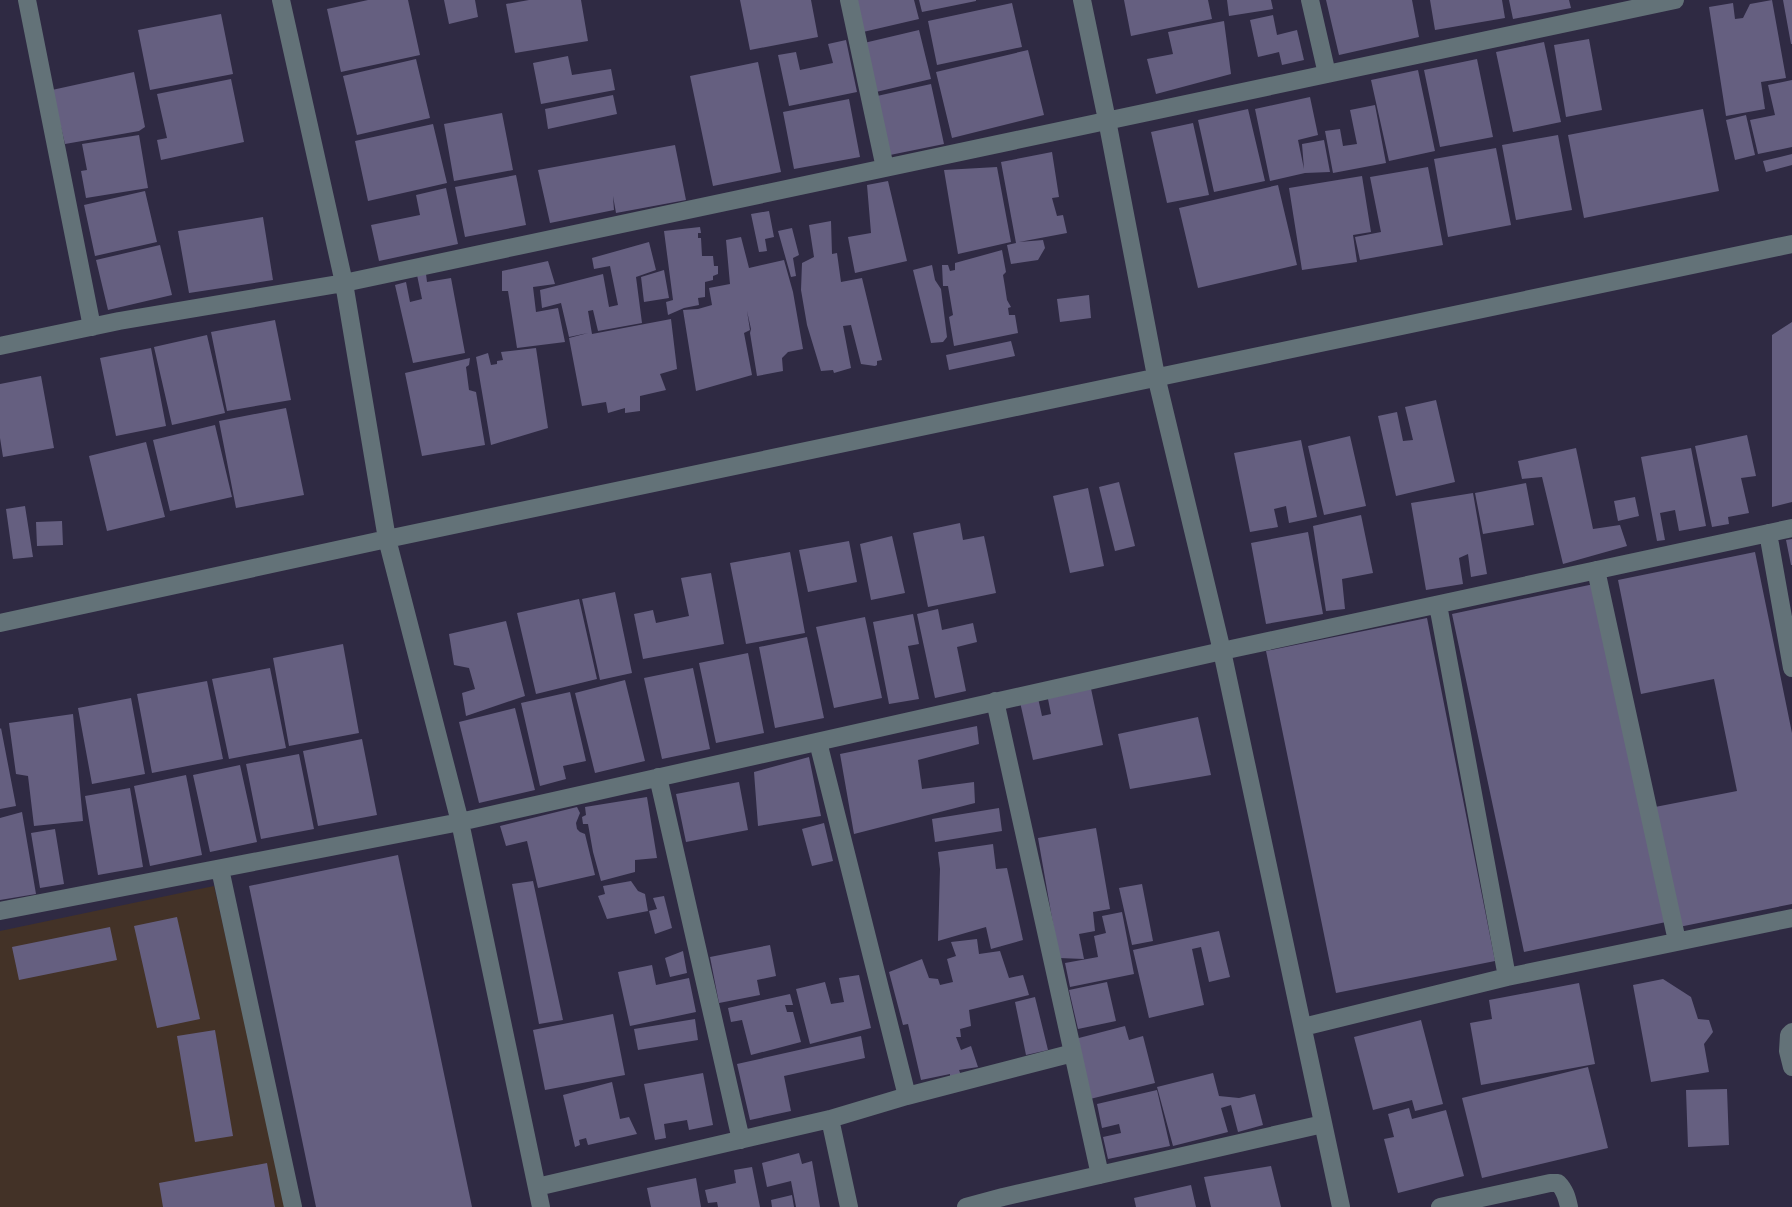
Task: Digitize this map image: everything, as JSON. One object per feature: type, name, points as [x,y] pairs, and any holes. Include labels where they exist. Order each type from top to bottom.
[{"type":"street","points":[[27,0],[92,327]]},
{"type":"street","points":[[281,0],[344,283],[387,539],[460,822],[541,1207]]},
{"type":"street","points":[[849,0],[885,168]]},
{"type":"street","points":[[1082,0],[1156,376],[1222,651],[1341,1207]]},
{"type":"street","points":[[1310,0],[1327,74]]},
{"type":"street","points":[[0,346],[92,327],[344,283],[1675,0]]},
{"type":"street","points":[[0,623],[1156,376],[1792,244]]},
{"type":"street","points":[[0,911],[460,822],[995,701],[1792,528]]},
{"type":"street","points":[[1768,533],[1792,668]]},
{"type":"street","points":[[1596,570],[1677,941]]},
{"type":"street","points":[[1438,605],[1507,977]]},
{"type":"street","points":[[995,701],[1100,1175]]},
{"type":"street","points":[[818,742],[907,1096]]},
{"type":"street","points":[[657,778],[741,1140]]},
{"type":"street","points":[[220,869],[293,1207]]},
{"type":"street","points":[[1303,1027],[1507,977],[1792,919]]},
{"type":"street","points":[[1792,1032],[1789,1035],[1788,1051],[1792,1067]]},
{"type":"street","points":[[537,1187],[830,1118],[1073,1053]]},
{"type":"street","points":[[830,1118],[849,1207]]},
{"type":"street","points":[[966,1207],[1004,1202],[1100,1175],[1323,1124]]},
{"type":"street","points":[[1440,1207],[1558,1184],[1566,1194],[1569,1207]]},
{"type":"shaded area","points":[[214,886],[287,1207],[0,1207],[0,931]]},
{"type":"building","points":[[368,0],[408,0],[420,55],[341,72],[327,9]]},
{"type":"building","points":[[444,0],[475,0],[478,17],[449,24]]},
{"type":"building","points":[[529,0],[581,0],[588,41],[515,53],[506,4]]},
{"type":"building","points":[[740,0],[811,0],[818,37],[750,50]]},
{"type":"building","points":[[856,0],[914,0],[919,19],[863,32]]},
{"type":"building","points":[[919,0],[976,0],[976,1],[922,12]]},
{"type":"building","points":[[1124,0],[1208,0],[1212,19],[1131,36]]},
{"type":"building","points":[[1227,0],[1271,0],[1273,9],[1229,16]]},
{"type":"building","points":[[1326,0],[1412,0],[1419,37],[1339,55]]},
{"type":"building","points":[[1430,0],[1502,0],[1505,18],[1435,30]]},
{"type":"building","points":[[1509,0],[1569,0],[1571,8],[1513,19]]},
{"type":"building","points":[[1772,0],[1786,78],[1761,82],[1765,109],[1726,116],[1709,7],[1733,3],[1735,19],[1743,18],[1750,4]]},
{"type":"building","points":[[1783,0],[1792,0],[1792,44],[1791,44]]},
{"type":"building","points":[[1012,3],[1022,47],[937,65],[928,21]]},
{"type":"building","points":[[221,14],[233,74],[150,90],[138,30]]},
{"type":"building","points":[[1273,15],[1277,35],[1297,30],[1304,60],[1282,65],[1279,52],[1258,57],[1250,20]]},
{"type":"building","points":[[1224,21],[1231,74],[1156,94],[1147,59],[1173,54],[1168,32]]},
{"type":"building","points":[[919,30],[931,79],[876,92],[864,43]]},
{"type":"building","points":[[1589,39],[1602,110],[1566,117],[1554,45]]},
{"type":"building","points":[[846,40],[857,92],[789,106],[778,55],[796,52],[800,70],[833,63],[828,44]]},
{"type":"building","points":[[1544,42],[1561,122],[1513,132],[1496,52]]},
{"type":"building","points":[[1028,50],[1044,115],[952,138],[936,72]]},
{"type":"building","points":[[568,56],[572,75],[611,69],[615,90],[541,104],[533,63]]},
{"type":"building","points":[[416,59],[430,118],[357,135],[343,76]]},
{"type":"building","points":[[1477,59],[1493,137],[1440,147],[1424,70]]},
{"type":"building","points":[[758,62],[781,172],[713,186],[690,76]]},
{"type":"building","points":[[1418,70],[1435,151],[1389,161],[1371,80]]},
{"type":"building","points":[[134,72],[145,127],[139,131],[65,144],[52,90]]},
{"type":"building","points":[[231,79],[244,142],[161,160],[157,140],[167,138],[157,94]]},
{"type":"building","points":[[1792,80],[1792,147],[1758,154],[1750,120],[1775,115],[1768,85]]},
{"type":"building","points":[[931,84],[944,144],[890,155],[877,96]]},
{"type":"building","points":[[613,95],[617,114],[548,129],[545,109]]},
{"type":"building","points":[[1310,97],[1318,135],[1298,140],[1304,169],[1302,144],[1324,140],[1330,172],[1305,173],[1270,181],[1255,109]]},
{"type":"building","points":[[849,99],[860,157],[794,169],[783,112]]},
{"type":"building","points":[[1375,105],[1386,163],[1333,173],[1325,131],[1340,129],[1343,146],[1357,144],[1350,110]]},
{"type":"building","points":[[1248,109],[1265,181],[1214,192],[1198,120]]},
{"type":"building","points":[[1703,109],[1719,191],[1584,218],[1568,135]]},
{"type":"building","points":[[502,113],[513,170],[454,181],[444,124]]},
{"type":"building","points":[[1746,115],[1755,155],[1735,160],[1726,120]]},
{"type":"building","points":[[1193,123],[1209,195],[1167,203],[1151,132]]},
{"type":"building","points":[[433,124],[447,183],[368,201],[355,141]]},
{"type":"building","points":[[139,135],[148,188],[86,198],[81,171],[87,170],[82,144]]},
{"type":"building","points":[[1558,135],[1572,210],[1516,220],[1502,145]]},
{"type":"building","points":[[675,145],[686,200],[616,213],[613,196],[614,210],[550,223],[538,170]]},
{"type":"building","points":[[1496,148],[1511,225],[1448,237],[1434,159]]},
{"type":"building","points":[[1052,152],[1059,197],[1052,198],[1057,216],[1063,215],[1067,233],[1019,242],[1043,240],[1045,248],[1038,260],[1011,264],[1007,245],[1016,243],[1001,162]]},
{"type":"building","points":[[1792,154],[1792,165],[1766,172],[1763,161]]},
{"type":"building","points":[[997,167],[1011,242],[958,254],[944,170]]},
{"type":"building","points":[[1428,167],[1443,245],[1360,260],[1355,237],[1381,232],[1370,177]]},
{"type":"building","points":[[516,175],[526,225],[465,237],[455,187]]},
{"type":"building","points":[[1362,176],[1371,232],[1353,235],[1357,262],[1302,270],[1289,188]]},
{"type":"building","points":[[888,181],[907,261],[855,273],[848,237],[871,233],[867,185]]},
{"type":"building","points":[[1278,185],[1297,265],[1198,288],[1179,208]]},
{"type":"building","points":[[446,188],[458,244],[379,261],[371,225],[420,215],[416,195]]},
{"type":"building","points":[[145,191],[157,242],[95,256],[84,205]]},
{"type":"building","points":[[769,211],[774,237],[765,239],[767,251],[759,252],[751,214]]},
{"type":"building","points":[[263,217],[273,280],[189,293],[178,231]]},
{"type":"building","points":[[831,221],[832,254],[837,253],[841,282],[862,278],[882,360],[877,361],[875,366],[861,364],[851,325],[843,326],[851,368],[834,373],[833,370],[821,371],[807,325],[801,290],[802,263],[814,257],[809,225]]},
{"type":"building","points":[[700,227],[698,238],[701,238],[702,256],[713,256],[714,266],[718,266],[718,274],[713,276],[713,280],[705,282],[705,297],[698,298],[699,305],[668,315],[666,302],[673,300],[664,231]]},
{"type":"building","points":[[792,228],[799,255],[793,258],[796,276],[791,277],[778,231]]},
{"type":"building","points":[[741,237],[749,268],[784,260],[793,292],[803,349],[788,352],[782,358],[783,371],[757,376],[751,329],[747,311],[750,330],[744,333],[752,375],[696,391],[683,310],[712,305],[709,288],[730,284],[726,240]]},
{"type":"building","points":[[649,242],[656,270],[636,277],[642,323],[598,331],[593,310],[588,311],[592,334],[671,319],[677,369],[660,374],[666,390],[640,396],[640,411],[625,413],[625,408],[608,413],[606,402],[582,406],[569,338],[588,333],[569,337],[561,303],[542,308],[540,290],[603,274],[609,307],[618,305],[610,266],[594,269],[592,258]]},
{"type":"building","points":[[160,245],[172,295],[108,310],[96,260]]},
{"type":"building","points":[[1002,250],[1006,272],[1003,275],[1007,300],[1011,307],[1008,308],[1009,315],[1015,315],[1018,333],[954,346],[949,317],[953,315],[948,286],[943,286],[942,265],[948,265],[950,271],[955,270],[955,263]]},
{"type":"building","points":[[548,261],[555,284],[533,287],[536,312],[558,308],[565,342],[517,348],[508,291],[502,291],[502,271]]},
{"type":"building","points":[[932,265],[935,280],[941,289],[947,337],[943,342],[931,343],[913,270]]},
{"type":"building","points":[[664,270],[669,298],[644,302],[641,277]]},
{"type":"building","points":[[426,274],[427,282],[451,278],[465,353],[413,363],[395,285],[406,282],[410,302],[422,299],[417,275]]},
{"type":"building","points":[[1089,295],[1091,318],[1060,322],[1057,299]]},
{"type":"building","points":[[275,320],[291,400],[227,411],[211,332]]},
{"type":"building","points":[[1792,322],[1792,502],[1772,507],[1772,335]]},
{"type":"building","points":[[207,335],[225,413],[172,425],[154,347]]},
{"type":"building","points":[[1011,341],[1015,356],[949,370],[946,355]]},
{"type":"building","points":[[151,348],[166,426],[116,436],[100,358]]},
{"type":"building","points":[[536,348],[548,428],[491,445],[476,357],[488,353],[491,365],[503,360],[501,352]]},
{"type":"building","points":[[470,358],[466,367],[469,390],[476,392],[485,445],[422,456],[405,373]]},
{"type":"building","points":[[41,376],[54,448],[3,457],[0,438],[0,384]]},
{"type":"building","points":[[1436,400],[1455,482],[1396,496],[1378,416],[1397,412],[1403,441],[1413,440],[1405,407]]},
{"type":"building","points":[[286,408],[304,495],[236,508],[219,421]]},
{"type":"building","points":[[215,425],[232,497],[170,511],[153,440]]},
{"type":"building","points":[[1747,435],[1756,476],[1741,478],[1749,513],[1728,517],[1729,524],[1712,527],[1695,446]]},
{"type":"building","points":[[1350,436],[1366,506],[1324,515],[1308,446]]},
{"type":"building","points":[[1301,440],[1317,517],[1289,523],[1286,506],[1274,509],[1278,527],[1250,532],[1234,453]]},
{"type":"building","points":[[146,442],[165,517],[107,531],[89,456]]},
{"type":"building","points":[[1576,448],[1593,529],[1620,525],[1627,546],[1563,564],[1542,477],[1522,479],[1518,461]]},
{"type":"building","points":[[1691,448],[1706,526],[1679,531],[1675,510],[1660,513],[1665,540],[1657,541],[1641,457]]},
{"type":"building","points":[[1119,482],[1135,546],[1115,551],[1099,487]]},
{"type":"building","points":[[1526,483],[1534,525],[1483,534],[1475,493]]},
{"type":"building","points":[[1088,488],[1104,566],[1070,573],[1053,496]]},
{"type":"building","points":[[1473,493],[1487,574],[1471,577],[1468,554],[1459,558],[1463,584],[1426,590],[1411,503]]},
{"type":"building","points":[[1635,497],[1639,516],[1618,521],[1614,501]]},
{"type":"building","points":[[25,506],[33,557],[13,559],[6,509]]},
{"type":"building","points":[[1361,515],[1373,573],[1342,579],[1345,609],[1326,611],[1313,526]]},
{"type":"building","points":[[62,521],[63,545],[37,546],[36,522]]},
{"type":"building","points":[[960,523],[963,540],[984,536],[996,593],[928,607],[913,533]]},
{"type":"building","points":[[1308,532],[1323,614],[1266,624],[1251,543]]},
{"type":"building","points":[[892,536],[905,593],[871,600],[860,544]]},
{"type":"building","points":[[1792,539],[1792,565],[1791,565],[1786,540]]},
{"type":"building","points":[[849,541],[857,582],[808,592],[799,550]]},
{"type":"building","points":[[790,552],[805,633],[746,644],[730,563]]},
{"type":"building","points":[[1755,552],[1792,733],[1792,904],[1679,927],[1655,807],[1737,791],[1714,679],[1641,694],[1618,580]]},
{"type":"building","points":[[711,573],[724,644],[643,659],[634,614],[653,610],[656,623],[689,616],[681,578]]},
{"type":"building","points":[[1594,584],[1666,922],[1524,952],[1452,614]]},
{"type":"building","points":[[615,592],[632,673],[600,680],[582,599]]},
{"type":"building","points":[[579,599],[597,679],[536,694],[517,613]]},
{"type":"building","points":[[938,609],[942,630],[973,623],[977,642],[957,647],[966,691],[935,698],[917,614]]},
{"type":"building","points":[[913,614],[919,644],[908,646],[919,699],[889,704],[873,622]]},
{"type":"building","points":[[865,617],[882,698],[834,708],[816,627]]},
{"type":"building","points":[[1427,618],[1495,961],[1336,993],[1266,651]]},
{"type":"building","points":[[506,621],[525,696],[466,716],[462,693],[475,689],[469,668],[454,665],[449,634]]},
{"type":"building","points":[[807,637],[824,718],[775,728],[759,647]]},
{"type":"building","points":[[343,644],[359,733],[289,746],[273,658]]},
{"type":"building","points":[[748,653],[764,733],[716,743],[699,663]]},
{"type":"building","points":[[270,668],[286,748],[229,759],[212,679]]},
{"type":"building","points":[[693,668],[710,749],[662,759],[644,678]]},
{"type":"building","points":[[625,680],[645,761],[595,773],[575,693]]},
{"type":"building","points":[[207,681],[223,759],[152,773],[137,694]]},
{"type":"building","points":[[1090,684],[1103,745],[1033,760],[1020,702],[1038,698],[1042,716],[1051,714],[1047,694]]},
{"type":"building","points":[[570,692],[586,761],[563,766],[566,779],[540,786],[521,703]]},
{"type":"building","points":[[131,698],[145,774],[92,784],[78,708]]},
{"type":"building","points":[[515,708],[535,790],[479,803],[459,722]]},
{"type":"building","points":[[73,714],[83,821],[34,826],[28,776],[16,774],[9,723]]},
{"type":"building","points":[[1198,717],[1211,775],[1130,789],[1118,734]]},
{"type":"building","points":[[977,726],[979,744],[918,760],[922,789],[974,782],[975,803],[854,834],[840,754]]},
{"type":"building","points":[[0,729],[16,806],[0,809]]},
{"type":"building","points":[[362,739],[377,815],[318,826],[303,751]]},
{"type":"building","points":[[299,754],[314,829],[261,839],[246,764]]},
{"type":"building","points":[[809,757],[821,816],[758,826],[754,772]]},
{"type":"building","points":[[240,765],[257,842],[210,852],[193,775]]},
{"type":"building","points":[[186,775],[202,855],[150,866],[134,786]]},
{"type":"building","points":[[739,782],[748,830],[686,842],[676,794]]},
{"type":"building","points":[[130,788],[143,867],[98,875],[85,796]]},
{"type":"building","points":[[647,797],[657,858],[635,860],[635,872],[601,881],[588,824],[583,824],[585,807]]},
{"type":"building","points":[[577,807],[580,813],[577,829],[585,834],[595,875],[538,888],[527,841],[506,846],[500,826]]},
{"type":"building","points":[[999,808],[1002,831],[935,842],[932,819]]},
{"type":"building","points":[[22,812],[36,894],[0,900],[0,818]]},
{"type":"building","points":[[824,823],[833,861],[812,866],[802,829]]},
{"type":"building","points":[[1096,828],[1110,909],[1093,912],[1095,931],[1079,934],[1084,959],[1059,958],[1038,838]]},
{"type":"building","points":[[55,829],[64,884],[40,888],[31,833]]},
{"type":"building","points":[[993,844],[996,869],[1007,868],[1023,940],[991,949],[986,927],[938,941],[938,852]]},
{"type":"building","points":[[398,855],[472,1207],[316,1207],[249,886]]},
{"type":"building","points":[[533,881],[563,1020],[539,1024],[512,884]]},
{"type":"building","points":[[631,881],[638,891],[645,894],[648,911],[607,919],[598,896],[605,894],[603,886]]},
{"type":"building","points":[[1142,884],[1153,941],[1132,945],[1119,888]]},
{"type":"building","points":[[664,896],[672,928],[655,934],[649,911],[657,909],[653,898]]},
{"type":"building","points":[[1122,912],[1134,974],[1070,987],[1065,963],[1098,957],[1094,936],[1106,933],[1102,916]]},
{"type":"building","points":[[177,917],[200,1019],[157,1028],[134,926]]},
{"type":"building","points":[[110,927],[117,960],[19,980],[12,947]]},
{"type":"building","points":[[1219,931],[1230,977],[1209,982],[1201,947],[1192,949],[1204,1005],[1149,1018],[1133,950]]},
{"type":"building","points":[[977,939],[979,954],[1000,951],[1009,978],[1023,975],[1029,995],[969,1010],[971,1026],[960,1029],[961,1037],[956,1037],[961,1050],[971,1046],[978,1067],[959,1070],[962,1078],[950,1082],[950,1074],[921,1080],[908,1024],[903,1025],[889,972],[922,959],[929,978],[938,979],[940,985],[953,982],[947,959],[956,956],[951,942]]},
{"type":"building","points":[[770,945],[776,976],[757,980],[760,995],[719,1003],[710,957]]},
{"type":"building","points":[[683,951],[687,973],[670,977],[665,958]]},
{"type":"building","points":[[652,965],[656,985],[689,978],[696,1012],[630,1026],[618,972]]},
{"type":"building","points":[[859,975],[871,1028],[810,1044],[796,989],[825,982],[831,1004],[844,1002],[839,978]]},
{"type":"building","points":[[1663,979],[1691,997],[1698,1019],[1709,1020],[1713,1032],[1704,1044],[1709,1072],[1651,1082],[1633,985]]},
{"type":"building","points":[[1107,982],[1116,1021],[1078,1029],[1069,990]]},
{"type":"building","points":[[1579,983],[1595,1064],[1481,1085],[1470,1023],[1492,1019],[1489,1000]]},
{"type":"building","points":[[790,994],[793,1005],[785,1005],[787,1012],[793,1012],[801,1042],[751,1055],[742,1020],[731,1022],[728,1008]]},
{"type":"building","points":[[1035,997],[1048,1050],[1026,1055],[1015,1002]]},
{"type":"building","points":[[613,1014],[625,1075],[545,1090],[533,1030]]},
{"type":"building","points":[[695,1019],[698,1040],[638,1050],[634,1029]]},
{"type":"building","points":[[1421,1020],[1443,1104],[1415,1111],[1412,1100],[1373,1110],[1354,1037]]},
{"type":"building","points":[[1125,1026],[1129,1040],[1143,1036],[1155,1083],[1090,1099],[1075,1039]]},
{"type":"building","points":[[215,1030],[233,1136],[195,1142],[177,1036]]},
{"type":"building","points":[[861,1036],[865,1058],[784,1076],[791,1111],[750,1120],[737,1064]]},
{"type":"building","points":[[1588,1067],[1608,1148],[1482,1178],[1462,1098]]},
{"type":"building","points":[[703,1073],[713,1125],[689,1130],[687,1120],[664,1124],[666,1138],[655,1140],[644,1084]]},
{"type":"building","points":[[1213,1073],[1219,1096],[1239,1098],[1255,1094],[1263,1125],[1238,1132],[1231,1105],[1221,1108],[1228,1132],[1173,1146],[1157,1087]]},
{"type":"building","points":[[612,1082],[620,1119],[629,1117],[637,1134],[588,1145],[586,1138],[579,1140],[580,1145],[575,1147],[563,1095]]},
{"type":"building","points":[[1727,1089],[1729,1145],[1688,1147],[1686,1090]]},
{"type":"building","points":[[1157,1090],[1170,1146],[1108,1159],[1103,1137],[1121,1133],[1119,1124],[1102,1128],[1097,1104]]},
{"type":"building","points":[[1409,1108],[1412,1119],[1446,1110],[1464,1176],[1398,1193],[1384,1139],[1394,1137],[1388,1114]]},
{"type":"building","points":[[799,1153],[802,1164],[812,1161],[820,1207],[796,1207],[791,1181],[767,1187],[762,1163]]},
{"type":"building","points":[[267,1163],[275,1207],[163,1207],[159,1183]]},
{"type":"building","points":[[1271,1166],[1281,1207],[1211,1207],[1204,1177]]},
{"type":"building","points":[[752,1167],[760,1207],[718,1207],[717,1202],[708,1203],[705,1190],[736,1183],[734,1170]]},
{"type":"building","points":[[696,1178],[701,1207],[651,1207],[647,1188]]},
{"type":"building","points":[[1191,1185],[1196,1207],[1136,1207],[1134,1198]]},
{"type":"building","points":[[792,1195],[794,1207],[772,1207],[771,1200]]}]
